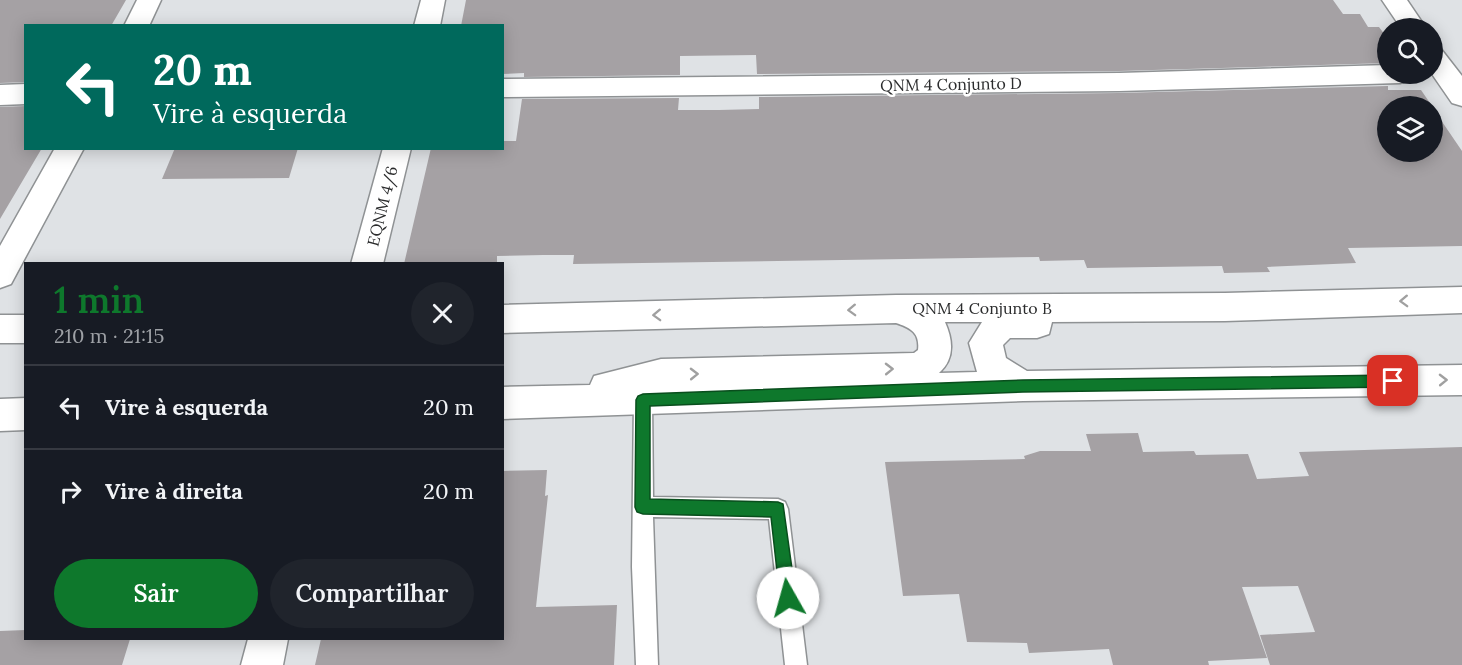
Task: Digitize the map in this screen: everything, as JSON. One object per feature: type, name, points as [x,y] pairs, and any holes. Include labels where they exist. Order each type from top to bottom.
[{"type":"main road","points":[[136,24],[149,0]]},
{"type":"main road","points":[[427,24],[433,0]]},
{"type":"main road","points":[[1394,0],[1407,18]]},
{"type":"main road","points":[[1443,68],[1462,96]]},
{"type":"main road","name":"QNM 4 Conjunto D","points":[[504,88],[1119,82],[1377,75]]},
{"type":"main road","points":[[0,95],[24,94]]},
{"type":"main road","points":[[0,275],[69,150]]},
{"type":"main road","name":"EQNM 4/6","points":[[368,262],[396,150]]},
{"type":"main road","name":"QNM 4 Conjunto B","points":[[504,319],[896,309],[1462,300]]},
{"type":"main road","points":[[1023,386],[991,367],[986,343],[997,327],[1007,324],[1214,322],[1307,304]]},
{"type":"main road","points":[[518,403],[661,374],[914,368],[931,360],[935,350],[935,333],[925,321],[896,309]]},
{"type":"main road","points":[[0,329],[24,329]]},
{"type":"main road","points":[[518,403],[1023,386],[1462,380]]},
{"type":"main road","points":[[0,415],[24,414]]},
{"type":"main road","points":[[262,665],[268,640]]},
{"type":"lane","points":[[643,400],[647,665]]},
{"type":"lane","points":[[643,507],[778,509],[796,665]]},
{"type":"building","points":[[0,0],[126,0],[112,24],[24,24],[24,82],[0,83]]},
{"type":"building","points":[[466,0],[1333,0],[1343,14],[1360,14],[1368,27],[1377,27],[1377,63],[1119,71],[757,74],[756,55],[680,56],[680,75],[524,77],[524,73],[504,74],[504,24],[461,24]]},
{"type":"building","points":[[1388,86],[1388,90],[1421,90],[1425,96],[1377,96],[1377,162],[1443,162],[1443,123],[1462,151],[1462,246],[1348,248],[1356,263],[1267,267],[1270,272],[1224,273],[1222,266],[1087,268],[1084,260],[1040,261],[1039,257],[573,264],[574,255],[543,255],[497,256],[497,262],[404,262],[431,150],[504,150],[504,141],[516,141],[522,99],[679,98],[678,110],[719,110],[759,109],[759,97],[1119,93]]},
{"type":"building","points":[[24,106],[24,150],[41,150],[0,219],[0,107]]},
{"type":"building","points":[[174,150],[297,150],[289,178],[162,179]]},
{"type":"building","points":[[1138,433],[1143,452],[1194,451],[1196,455],[1248,454],[1257,479],[1309,476],[1299,452],[1462,447],[1462,665],[1270,665],[1260,635],[1315,632],[1298,586],[1242,587],[1267,658],[1208,661],[1209,665],[1113,665],[1109,649],[1029,653],[1027,643],[967,642],[959,594],[903,596],[885,462],[1025,459],[1024,456],[1040,451],[1091,451],[1086,434]]},
{"type":"building","points":[[547,470],[545,496],[548,495],[536,607],[617,605],[614,665],[315,665],[321,640],[504,640],[504,471]]},
{"type":"building","points":[[24,630],[24,640],[130,640],[122,665],[0,665],[0,631]]},
{"type":"route","points":[[788,598],[778,509],[643,507],[643,400],[1023,386],[1393,381]]}]
